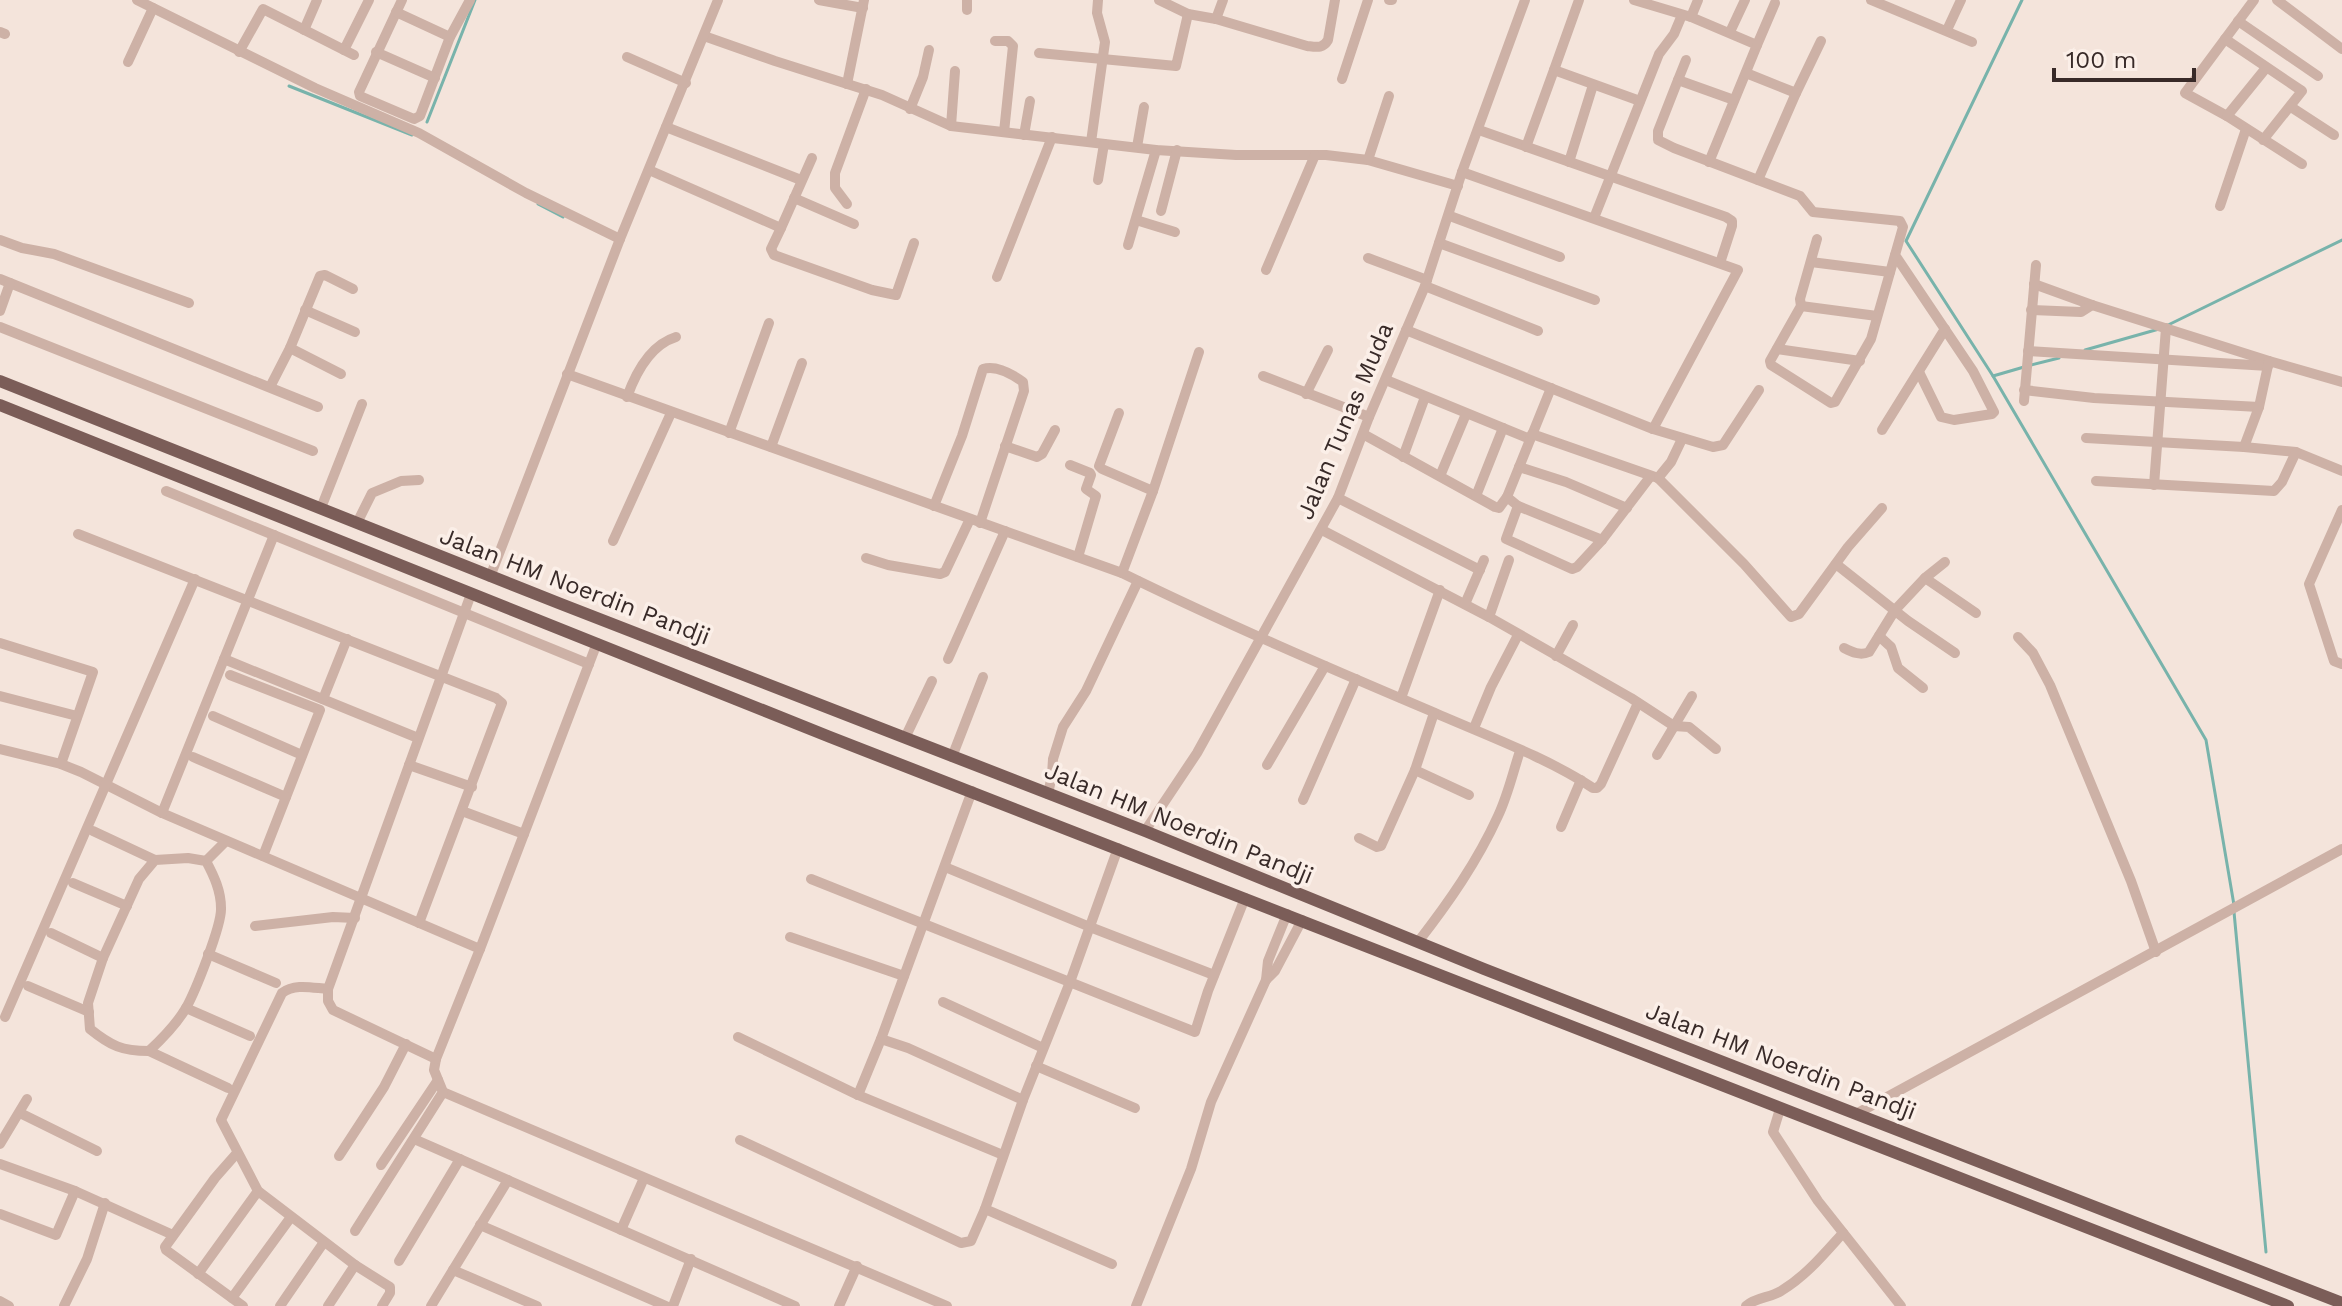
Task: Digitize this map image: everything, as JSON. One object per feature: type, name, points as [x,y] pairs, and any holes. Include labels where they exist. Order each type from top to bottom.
[{"type":"main road","name":"Jalan HM Noerdin Pandji","points":[[0,381],[490,577],[1145,831],[1418,942],[2342,1303]]},
{"type":"main road","name":"Jalan HM Noerdin Pandji","points":[[0,405],[830,737],[2288,1306]]},
{"type":"main road","points":[[598,644],[600,619]]},
{"type":"main road","points":[[598,644],[614,625]]},
{"type":"street","points":[[138,0],[315,88],[419,133],[526,193],[620,239]]},
{"type":"street","points":[[304,30],[317,0]]},
{"type":"street","points":[[239,52],[260,5],[349,53],[369,0]]},
{"type":"street","points":[[402,0],[359,90],[360,96],[414,119],[420,116],[450,37],[470,0]]},
{"type":"street","points":[[490,577],[620,239],[718,0]]},
{"type":"street","points":[[819,0],[864,4],[847,84]]},
{"type":"street","points":[[1091,142],[1105,42],[1097,13],[1098,0]]},
{"type":"street","points":[[1159,0],[1188,14],[1319,47],[1326,45],[1328,40],[1335,0]]},
{"type":"street","points":[[1216,19],[1223,0]]},
{"type":"street","points":[[1342,79],[1368,0]]},
{"type":"street","name":"Jalan Tunas Muda","points":[[1145,831],[1197,753],[1338,498],[1426,283],[1462,172],[1525,0]]},
{"type":"street","points":[[1526,147],[1579,0]]},
{"type":"street","points":[[1634,0],[1687,16],[1757,45]]},
{"type":"street","points":[[1594,218],[1659,54],[1698,0]]},
{"type":"street","points":[[1730,32],[1745,0]]},
{"type":"street","points":[[1871,0],[1896,5],[1972,42]]},
{"type":"street","points":[[1947,30],[1961,0]]},
{"type":"street","points":[[2254,0],[2185,93],[2302,164]]},
{"type":"street","points":[[2277,0],[2342,49]]},
{"type":"street","points":[[1709,162],[1775,3]]},
{"type":"street","points":[[128,62],[153,8]]},
{"type":"street","points":[[396,12],[450,37]]},
{"type":"street","points":[[1039,53],[1176,66],[1188,14]]},
{"type":"street","points":[[2238,21],[2318,76]]},
{"type":"street","points":[[704,36],[866,89],[951,126],[1156,150],[1236,155],[1315,155],[1368,160],[1458,186]]},
{"type":"street","points":[[2225,39],[2301,89],[2302,93],[2263,140]]},
{"type":"street","points":[[995,41],[1008,41],[1013,46],[1004,132]]},
{"type":"street","points":[[1758,180],[1821,41]]},
{"type":"street","points":[[910,109],[923,77],[929,50]]},
{"type":"street","points":[[376,52],[435,78]]},
{"type":"street","points":[[627,57],[686,83]]},
{"type":"street","points":[[1686,60],[1658,131],[1661,143],[1800,196],[1813,212],[1900,221],[1903,227],[1871,339],[1835,402],[1831,403],[1771,365],[1770,361],[1801,306],[1800,299],[1817,239]]},
{"type":"street","points":[[2227,116],[2266,68]]},
{"type":"street","points":[[1554,70],[1640,101]]},
{"type":"street","points":[[951,126],[955,71]]},
{"type":"street","points":[[1746,73],[1796,93]]},
{"type":"street","points":[[1678,80],[1734,100]]},
{"type":"street","points":[[1569,162],[1593,85]]},
{"type":"street","points":[[847,204],[835,188],[835,173],[866,89]]},
{"type":"street","points":[[1368,160],[1389,96]]},
{"type":"street","points":[[1024,135],[1030,101]]},
{"type":"street","points":[[1137,147],[1144,107]]},
{"type":"street","points":[[2291,107],[2334,135]]},
{"type":"street","points":[[666,127],[801,180]]},
{"type":"street","points":[[2220,206],[2246,129]]},
{"type":"street","points":[[1479,130],[1730,219],[1732,226],[1720,263]]},
{"type":"street","points":[[997,277],[1052,137]]},
{"type":"street","points":[[1098,180],[1104,144]]},
{"type":"street","points":[[1128,245],[1156,150]]},
{"type":"street","points":[[1161,211],[1177,150]]},
{"type":"street","points":[[1266,270],[1315,155]]},
{"type":"street","points":[[812,158],[771,249],[774,255],[892,296],[897,292],[914,243]]},
{"type":"street","points":[[649,170],[781,228]]},
{"type":"street","points":[[1462,172],[1738,270],[1653,429]]},
{"type":"street","points":[[794,198],[854,224]]},
{"type":"street","points":[[1450,216],[1560,257]]},
{"type":"street","points":[[1136,220],[1175,232]]},
{"type":"street","points":[[0,240],[54,254],[189,303]]},
{"type":"street","points":[[1439,243],[1595,300]]},
{"type":"street","points":[[1895,255],[1973,371],[1994,412],[1954,420],[1941,417],[1919,372]]},
{"type":"street","points":[[1368,258],[1538,331]]},
{"type":"street","points":[[1811,262],[1890,272]]},
{"type":"street","points":[[2036,265],[2024,395],[2259,407]]},
{"type":"street","points":[[270,387],[321,275],[353,289]]},
{"type":"street","points":[[0,311],[5,281],[318,407]]},
{"type":"street","points":[[2034,284],[2269,364],[2342,382]]},
{"type":"street","points":[[2031,310],[2081,312],[2092,305]]},
{"type":"street","points":[[1801,306],[1877,316]]},
{"type":"street","points":[[305,310],[355,332]]},
{"type":"street","points":[[729,433],[769,323]]},
{"type":"street","points":[[0,327],[313,451]]},
{"type":"street","points":[[2154,485],[2165,359],[2164,328]]},
{"type":"street","points":[[1882,430],[1945,329]]},
{"type":"street","points":[[1406,330],[1653,429],[1713,447],[1723,445],[1759,390]]},
{"type":"street","points":[[627,397],[634,377],[649,356],[665,340],[676,337]]},
{"type":"street","points":[[290,348],[341,374]]},
{"type":"street","points":[[1777,349],[1860,361]]},
{"type":"street","points":[[1306,394],[1328,350]]},
{"type":"street","points":[[2028,351],[2269,364]]},
{"type":"street","points":[[1122,573],[1199,352]]},
{"type":"street","points":[[771,447],[802,363]]},
{"type":"street","points":[[2244,447],[2259,407],[2269,364]]},
{"type":"street","points":[[866,558],[888,565],[940,574],[945,572],[975,521],[1005,446],[1024,391],[1023,382],[1014,375],[983,369],[962,436],[934,506]]},
{"type":"street","points":[[567,374],[1122,573],[1260,638],[1474,728],[1593,788],[1599,786],[1638,703]]},
{"type":"street","points":[[1263,376],[1369,417]]},
{"type":"street","points":[[1386,380],[1503,428],[1654,478],[1744,564],[1789,616],[1799,614],[1882,508]]},
{"type":"street","points":[[1363,434],[1499,508],[1507,497],[1551,388]]},
{"type":"street","points":[[1403,457],[1425,397]]},
{"type":"street","points":[[321,508],[362,404]]},
{"type":"street","points":[[613,541],[671,413]]},
{"type":"street","points":[[1119,413],[1099,466],[1153,491]]},
{"type":"street","points":[[1440,476],[1466,414]]},
{"type":"street","points":[[1476,496],[1503,428]]},
{"type":"street","points":[[1005,446],[1037,457],[1042,454],[1055,430]]},
{"type":"street","points":[[2086,438],[2296,452],[2342,470]]},
{"type":"street","points":[[1518,506],[1506,539],[1572,569],[1577,567],[1671,462],[1682,439]]},
{"type":"street","points":[[2096,481],[2274,491],[2282,482],[2296,452]]},
{"type":"street","points":[[1070,465],[1090,473],[1086,489],[1096,496],[1078,557]]},
{"type":"street","points":[[1519,467],[1566,482],[1627,508]]},
{"type":"street","points":[[182,478],[170,493],[589,664]]},
{"type":"street","points":[[357,523],[372,493],[401,481],[419,480]]},
{"type":"street","points":[[1507,497],[1518,506],[1602,540]]},
{"type":"street","points":[[1338,498],[1482,565],[1465,604]]},
{"type":"street","points":[[2342,510],[2309,584],[2334,661],[2342,664]]},
{"type":"street","points":[[1322,530],[1489,617],[1674,726],[1689,727],[1716,749]]},
{"type":"street","points":[[948,659],[1005,531]]},
{"type":"street","points":[[78,534],[441,676],[502,703],[419,923]]},
{"type":"street","points":[[162,813],[274,535]]},
{"type":"street","points":[[1489,617],[1509,560]]},
{"type":"street","points":[[1844,648],[1854,653],[1869,652],[1895,610],[1945,562]]},
{"type":"street","points":[[1836,564],[1955,653]]},
{"type":"street","points":[[1925,578],[1976,613]]},
{"type":"street","points":[[5,1017],[195,579]]},
{"type":"street","points":[[1048,794],[1053,759],[1063,727],[1086,691],[1138,581]]},
{"type":"street","points":[[1401,698],[1440,590]]},
{"type":"street","points":[[436,1059],[333,1010],[328,1001],[328,989],[471,594]]},
{"type":"street","points":[[1556,656],[1573,625]]},
{"type":"street","points":[[1474,728],[1518,635]]},
{"type":"street","points":[[1879,636],[1891,647],[1898,668],[1923,688]]},
{"type":"street","points":[[2018,637],[2033,653],[2050,685],[2131,881],[2156,952]]},
{"type":"street","points":[[323,699],[347,639]]},
{"type":"street","points":[[0,643],[93,672],[61,764]]},
{"type":"street","points":[[598,644],[436,1059],[434,1070],[443,1092],[947,1306]]},
{"type":"street","points":[[224,659],[418,738]]},
{"type":"street","points":[[1267,765],[1325,666]]},
{"type":"street","points":[[230,675],[320,710],[263,856]]},
{"type":"street","points":[[952,757],[983,677]]},
{"type":"street","points":[[1303,800],[1356,679]]},
{"type":"street","points":[[905,738],[932,681]]},
{"type":"street","points":[[0,696],[77,716]]},
{"type":"street","points":[[1657,755],[1692,696]]},
{"type":"street","points":[[1359,838],[1381,846],[1415,770],[1434,713]]},
{"type":"street","points":[[213,716],[302,755]]},
{"type":"street","points":[[0,749],[61,764],[162,813],[480,949]]},
{"type":"street","points":[[1418,942],[1471,867],[1499,814],[1520,751]]},
{"type":"street","points":[[193,757],[286,797]]},
{"type":"street","points":[[409,765],[472,787]]},
{"type":"street","points":[[1415,770],[1469,795]]},
{"type":"street","points":[[1561,827],[1581,780]]},
{"type":"street","points":[[858,1095],[972,791]]},
{"type":"street","points":[[462,811],[524,834]]},
{"type":"street","points":[[93,831],[155,860],[188,858],[206,861]]},
{"type":"street","points":[[206,861],[226,841]]},
{"type":"street","points":[[740,1140],[961,1243],[971,1241],[1118,848]]},
{"type":"street","points":[[1856,1114],[2342,849]]},
{"type":"street","points":[[155,860],[139,879],[103,958],[88,1003],[90,1029],[109,1044],[131,1051],[149,1051],[228,1088]]},
{"type":"street","points":[[149,1051],[169,1033],[186,1008],[222,911],[217,884],[206,861]]},
{"type":"street","points":[[945,867],[1214,975]]},
{"type":"street","points":[[811,879],[1195,1032],[1245,898]]},
{"type":"street","points":[[73,883],[127,906]]},
{"type":"street","points":[[1136,1306],[1191,1169],[1211,1102],[1266,980],[1268,961],[1287,914]]},
{"type":"street","points":[[255,926],[333,917],[355,918]]},
{"type":"street","points":[[1266,980],[1275,971],[1302,920]]},
{"type":"street","points":[[51,933],[103,958]]},
{"type":"street","points":[[790,937],[904,976]]},
{"type":"street","points":[[208,954],[276,983]]},
{"type":"street","points":[[28,986],[89,1012]]},
{"type":"street","points":[[328,989],[295,987],[282,993],[221,1120],[258,1191],[355,1265],[390,1287],[382,1306]]},
{"type":"street","points":[[943,1002],[1043,1048]]},
{"type":"street","points":[[186,1008],[250,1036]]},
{"type":"street","points":[[738,1037],[858,1095],[1003,1155]]},
{"type":"street","points":[[881,1039],[1023,1100]]},
{"type":"street","points":[[339,1156],[384,1087],[406,1044]]},
{"type":"street","points":[[1036,1066],[1135,1108]]},
{"type":"street","points":[[381,1165],[438,1080]]},
{"type":"street","points":[[355,1231],[443,1092]]},
{"type":"street","points":[[0,1144],[27,1099]]},
{"type":"street","points":[[1780,1109],[1773,1132],[1818,1201],[1901,1306]]},
{"type":"street","points":[[20,1113],[97,1151]]},
{"type":"street","points":[[414,1139],[795,1306]]},
{"type":"street","points":[[237,1153],[166,1244],[166,1250],[243,1306]]},
{"type":"street","points":[[399,1261],[460,1159]]},
{"type":"street","points":[[1,1167],[75,1191],[173,1235]]},
{"type":"street","points":[[621,1230],[644,1178]]},
{"type":"street","points":[[431,1306],[508,1180]]},
{"type":"street","points":[[0,1214],[55,1235],[75,1191]]},
{"type":"street","points":[[198,1274],[258,1191]]},
{"type":"street","points":[[64,1306],[87,1259],[105,1203]]},
{"type":"street","points":[[985,1209],[1112,1264]]},
{"type":"street","points":[[232,1298],[291,1217]]},
{"type":"street","points":[[480,1225],[666,1306]]},
{"type":"street","points":[[1746,1306],[1753,1300],[1776,1294],[1797,1281],[1843,1233]]},
{"type":"street","points":[[280,1306],[324,1242]]},
{"type":"street","points":[[673,1306],[691,1259]]},
{"type":"street","points":[[328,1306],[355,1265]]},
{"type":"street","points":[[839,1306],[857,1266]]},
{"type":"street","points":[[453,1270],[537,1306]]},
{"type":"street","points":[[0,1301],[9,1306]]},
{"type":"waterway","points":[[427,122],[475,0]]},
{"type":"waterway","points":[[2022,0],[1906,241],[1993,376],[2206,740],[2234,905]]},
{"type":"waterway","points":[[289,86],[412,135]]},
{"type":"waterway","points":[[538,204],[563,217]]},
{"type":"waterway","points":[[2166,326],[2342,240]]},
{"type":"waterway","points":[[2085,350],[2159,329]]},
{"type":"waterway","points":[[2031,365],[2059,358]]},
{"type":"waterway","points":[[1993,376],[2024,367]]},
{"type":"waterway","points":[[2234,912],[2266,1252]]}]
